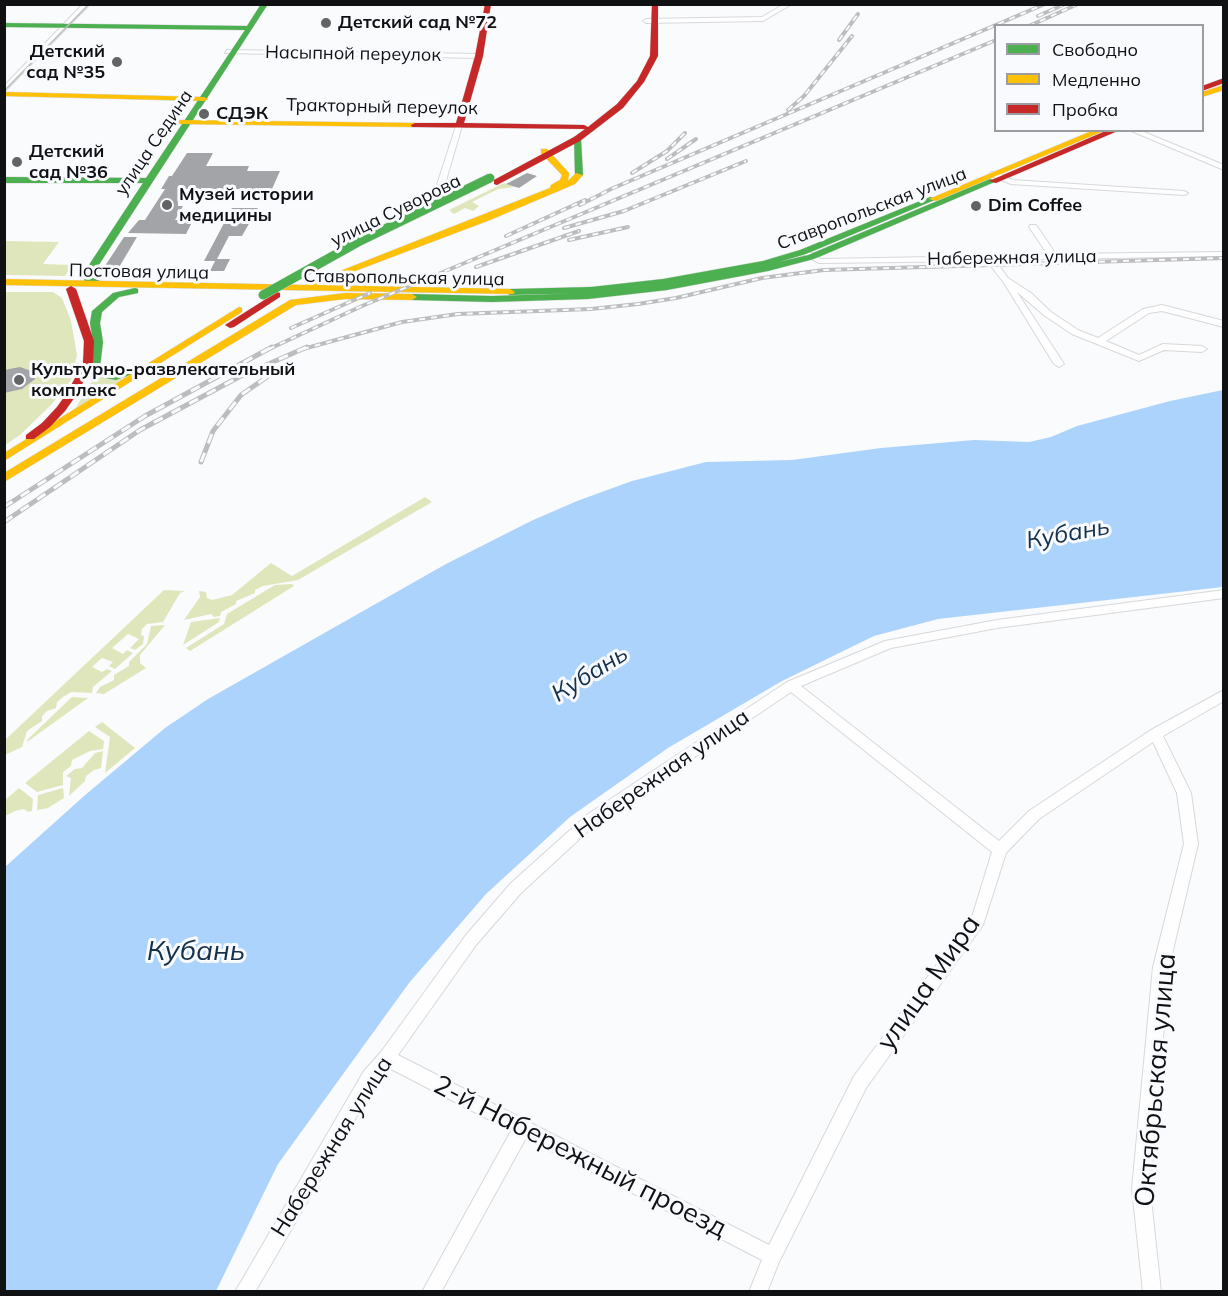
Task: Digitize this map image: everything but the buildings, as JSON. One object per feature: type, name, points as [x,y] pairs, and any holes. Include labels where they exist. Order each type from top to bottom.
[{"type":"main road","name":"улица Седина","points":[[247,28],[259,4]]},
{"type":"main road","name":"улица Седина","points":[[72,286],[247,28],[266,4]]},
{"type":"main road","points":[[459,126],[479,56],[488,4]]},
{"type":"main road","name":"улица Суворова","points":[[646,4],[651,21]]},
{"type":"main road","name":"улица Суворова","points":[[4,472],[170,358],[321,262],[493,180],[580,133],[617,99],[643,64],[655,4]]},
{"type":"main road","points":[[4,25],[247,28]]},
{"type":"main road","points":[[1204,89],[1224,80]]},
{"type":"main road","points":[[1204,95],[1224,87]]},
{"type":"main road","points":[[4,94],[200,99]]},
{"type":"main road","name":"Тракторный переулок","points":[[185,122],[548,127],[580,133]]},
{"type":"main road","name":"Тракторный переулок","points":[[548,127],[580,133]]},
{"type":"main road","name":"Ставропольская улица","points":[[998,176],[1097,132]]},
{"type":"main road","name":"Ставропольская улица","points":[[274,293],[492,299],[610,294],[708,280],[777,266],[1111,132]]},
{"type":"main road","points":[[569,174],[580,133]]},
{"type":"main road","points":[[546,153],[569,174]]},
{"type":"main road","name":"улица Суворова","points":[[493,180],[529,165],[546,153]]},
{"type":"main road","points":[[529,165],[545,166],[569,174]]},
{"type":"main road","name":"улица Суворова","points":[[385,258],[543,194],[569,174]]},
{"type":"main road","points":[[4,180],[145,181]]},
{"type":"main road","name":"улица Седина","points":[[112,285],[90,281],[86,276],[145,181]]},
{"type":"main road","name":"Ставропольская улица","points":[[248,287],[510,293],[632,286],[741,268],[807,254]]},
{"type":"main road","points":[[298,288],[385,258]]},
{"type":"main road","name":"Ставропольская улица","points":[[373,291],[353,288],[350,280],[385,258]]},
{"type":"main road","name":"Постовая улица","points":[[4,282],[138,290],[274,293]]},
{"type":"main road","name":"Постовая улица","points":[[4,288],[112,285],[248,287]]},
{"type":"main road","points":[[4,457],[46,425],[61,409],[72,394],[88,363],[89,341],[72,286]]},
{"type":"main road","points":[[138,290],[116,295],[97,311],[95,323],[98,342],[95,367],[99,374],[120,377],[153,364]]},
{"type":"main road","points":[[4,478],[283,307],[303,300],[345,296]]},
{"type":"main road","name":"улица Суворова","points":[[4,457],[153,364],[170,358]]},
{"type":"street","points":[[4,90],[87,4]]},
{"type":"street","points":[[651,21],[763,19],[789,4]]},
{"type":"street","name":"Насыпной переулок","points":[[231,52],[479,56]]},
{"type":"street","points":[[438,194],[459,126]]},
{"type":"street","points":[[1137,132],[1224,168]]},
{"type":"street","points":[[998,176],[1011,182],[1184,193]]},
{"type":"street","points":[[1033,227],[1054,257]]},
{"type":"street","name":"Набережная улица","points":[[807,254],[819,261],[1224,255]]},
{"type":"street","points":[[988,258],[1005,280],[1059,364]]},
{"type":"street","points":[[1005,280],[1075,332],[1139,358],[1163,347],[1202,349]]},
{"type":"street","points":[[1099,341],[1146,311],[1162,308],[1224,324]]},
{"type":"street","name":"Набережная улица","points":[[244,1292],[370,1077],[387,1058],[471,940],[516,888],[593,818],[791,685],[889,644],[997,624],[1224,594]]},
{"type":"street","points":[[791,685],[1000,850]]},
{"type":"street","name":"улица Мира","points":[[758,1292],[772,1256],[860,1082],[978,920],[1000,850],[1034,815],[1156,734],[1224,695]]},
{"type":"street","name":"Октябрьская улица","points":[[1152,1292],[1141,1189],[1161,967],[1191,844],[1184,793],[1156,734]]},
{"type":"street","name":"2-й Набережный проезд","points":[[387,1058],[772,1256]]},
{"type":"street","points":[[431,1292],[522,1128]]},
{"type":"green space","points":[[504,183],[515,187],[498,189],[472,202],[479,206],[473,211],[465,208],[454,214],[449,210]]},
{"type":"green space","points":[[5,241],[59,242],[43,264],[73,265],[65,276],[5,275]]},
{"type":"green space","points":[[5,292],[53,292],[62,298],[71,321],[77,355],[71,380],[51,405],[20,435],[5,445]]},
{"type":"green space","points":[[95,376],[122,379],[75,409]]},
{"type":"green space","points":[[425,497],[432,502],[298,580],[263,586],[255,590],[255,593],[236,601],[236,604],[221,612],[220,616],[214,617],[211,614],[184,620],[200,597],[199,591],[206,592],[207,598],[212,600],[232,595],[271,563],[292,576]]},
{"type":"green space","points":[[292,584],[294,586],[190,651],[186,648],[224,624],[227,614],[275,585]]},
{"type":"green space","points":[[164,590],[185,591],[180,593],[163,622],[147,624],[142,629],[143,644],[135,650],[130,648],[139,639],[128,634],[112,648],[123,654],[127,650],[133,653],[115,669],[109,666],[113,662],[102,658],[92,667],[102,672],[107,669],[112,671],[93,687],[92,693],[71,692],[63,697],[57,702],[56,708],[47,711],[42,716],[42,721],[27,731],[22,747],[5,755],[5,740]]},
{"type":"green space","points":[[220,618],[219,622],[183,645],[191,622]]},
{"type":"green space","points":[[165,625],[140,655],[140,663],[146,668],[104,694],[96,693],[100,687],[114,680],[114,675],[129,666],[129,662],[147,644],[151,626]]},
{"type":"green space","points":[[72,697],[88,698],[27,742],[28,739]]},
{"type":"green space","points":[[102,722],[135,748],[105,773],[110,737],[95,727]]},
{"type":"green space","points":[[89,731],[104,741],[103,749],[90,751],[72,760],[71,766],[63,772],[63,785],[37,792],[25,783]]},
{"type":"green space","points":[[103,751],[101,768],[86,776],[85,781],[69,796],[71,778],[66,776],[75,769],[82,768],[95,753]]},
{"type":"green space","points":[[19,788],[33,799],[32,811],[28,812],[24,809],[5,816],[5,800]]},
{"type":"green space","points":[[63,788],[64,798],[48,808],[37,810],[38,795]]},
{"type":"water","name":"Кубань","points":[[1223,390],[1223,587],[938,619],[874,636],[782,681],[668,748],[570,817],[486,894],[409,983],[278,1164],[216,1291],[5,1291],[5,867],[165,728],[208,699],[446,564],[531,521],[632,481],[706,462],[792,460],[881,448],[974,440],[1029,442],[1051,437],[1077,426],[1170,401]]},
{"type":"tram line","points":[[4,91],[89,4]]},
{"type":"railway","points":[[998,24],[1045,4]]},
{"type":"railway","points":[[1038,16],[1065,4]]},
{"type":"railway","points":[[1033,24],[1078,4]]},
{"type":"railway","points":[[839,40],[858,14]]},
{"type":"railway","points":[[580,205],[611,189],[994,26]]},
{"type":"railway","points":[[788,110],[804,96],[852,36]]},
{"type":"railway","points":[[269,349],[362,306],[994,41]]},
{"type":"railway","points":[[632,173],[667,151],[685,133]]},
{"type":"railway","points":[[667,159],[696,139]]},
{"type":"railway","points":[[564,228],[624,211],[746,161]]},
{"type":"railway","points":[[506,236],[585,200]]},
{"type":"railway","points":[[569,240],[628,227]]},
{"type":"railway","points":[[476,267],[579,231]]},
{"type":"railway","points":[[303,349],[402,322],[458,314],[591,309],[638,304],[676,298],[762,278],[824,270],[1224,258]]},
{"type":"railway","points":[[291,328],[370,293]]},
{"type":"railway","points":[[4,507],[145,416],[272,347]]},
{"type":"railway","points":[[4,522],[140,430],[239,377],[307,347]]},
{"type":"railway","points":[[201,462],[213,431],[241,395],[287,363]]},
{"type":"traffic: fast","points":[[99,283],[88,280],[88,274],[265,4]]},
{"type":"traffic: fast","points":[[4,25],[250,28]]},
{"type":"traffic: fast","points":[[577,139],[579,175]]},
{"type":"traffic: fast","points":[[263,295],[358,242],[490,178]]},
{"type":"traffic: fast","points":[[4,180],[149,181]]},
{"type":"traffic: fast","points":[[412,297],[492,299],[588,296],[667,287],[768,268],[811,257],[993,181]]},
{"type":"traffic: fast","points":[[510,292],[591,290],[663,282],[764,264],[803,252],[933,199]]},
{"type":"traffic: fast","points":[[135,291],[116,295],[97,311],[95,323],[98,342],[95,367],[99,374],[116,377],[144,368]]},
{"type":"traffic: slow","points":[[1204,94],[1224,87]]},
{"type":"traffic: slow","points":[[4,94],[204,99]]},
{"type":"traffic: slow","points":[[180,122],[415,125]]},
{"type":"traffic: slow","points":[[933,199],[1097,132]]},
{"type":"traffic: slow","points":[[544,151],[566,175],[564,181],[554,187]]},
{"type":"traffic: slow","points":[[310,285],[487,218],[572,182],[579,175]]},
{"type":"traffic: slow","points":[[4,282],[510,292]]},
{"type":"traffic: slow","points":[[4,478],[293,302],[345,296],[412,297]]},
{"type":"traffic: slow","points":[[4,458],[239,310]]},
{"type":"traffic: jam","points":[[459,126],[479,56],[488,4]]},
{"type":"traffic: jam","points":[[497,182],[577,139],[620,106],[640,82],[654,56],[655,4]]},
{"type":"traffic: jam","points":[[1204,88],[1224,80]]},
{"type":"traffic: jam","points":[[415,125],[584,127]]},
{"type":"traffic: jam","points":[[993,181],[1111,132]]},
{"type":"traffic: jam","points":[[30,437],[46,425],[61,409],[72,394],[88,363],[89,341],[71,289]]},
{"type":"traffic: jam","points":[[230,325],[277,295]]},
{"type":"place","name":"Детский сад №72","points":[[326,23]]},
{"type":"place","name":"Детский сад №35","points":[[117,62]]},
{"type":"place","name":"СДЭК","points":[[204,114]]},
{"type":"place","name":"Детский сад №36","points":[[17,162]]},
{"type":"place","name":"Музей истории медицины","points":[[167,205]]},
{"type":"place","name":"Dim Coffee","points":[[976,206]]},
{"type":"place","name":"Культурно-развлекательный комплекс","points":[[19,380]]}]
